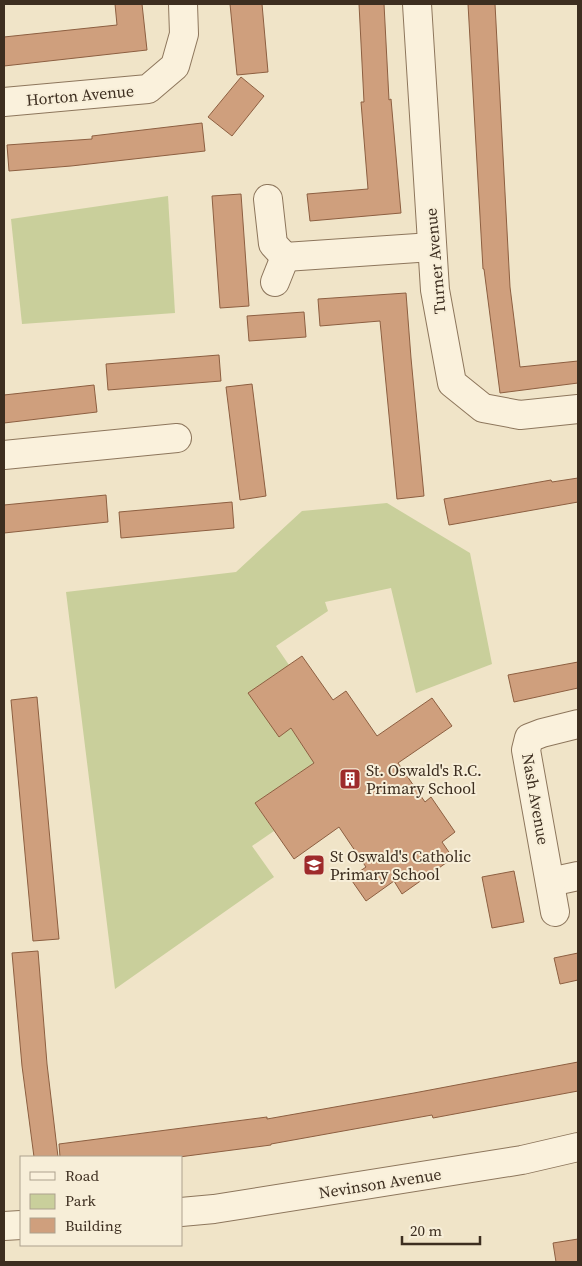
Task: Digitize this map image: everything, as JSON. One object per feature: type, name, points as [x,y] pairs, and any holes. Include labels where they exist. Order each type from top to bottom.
[{"type":"street","name":"Horton Avenue","points":[[4,102],[148,89],[175,66],[184,34],[183,4]]},
{"type":"street","name":"Turner Avenue","points":[[417,4],[435,290],[452,383],[483,408],[520,415],[578,409]]},
{"type":"street","points":[[268,199],[273,244],[280,270],[432,247]]},
{"type":"street","points":[[4,455],[177,438]]},
{"type":"street","name":"Nash Avenue","points":[[555,912],[526,750],[529,738],[578,724]]},
{"type":"street","points":[[550,882],[578,876]]},
{"type":"street","name":"Nevinson Avenue","points":[[182,1212],[214,1209],[522,1160],[578,1147]]},
{"type":"street","points":[[4,1226],[20,1224]]},
{"type":"green space","points":[[168,196],[175,313],[22,324],[11,219]]},
{"type":"green space","points":[[387,503],[470,553],[492,664],[416,693],[391,588],[325,602],[328,611],[276,646],[289,665],[291,728],[314,763],[255,803],[274,831],[252,846],[274,877],[115,989],[66,592],[236,572],[302,511]]},
{"type":"building","points":[[115,4],[142,4],[147,50],[4,66],[4,37],[117,25]]},
{"type":"building","points":[[230,4],[262,4],[268,72],[237,75]]},
{"type":"building","points":[[359,4],[384,4],[389,100],[391,99],[401,213],[310,221],[307,194],[368,189],[361,102],[364,102]]},
{"type":"building","points":[[468,4],[495,4],[510,287],[520,367],[578,361],[578,383],[500,393],[483,269]]},
{"type":"building","points":[[241,77],[264,96],[232,136],[208,117]]},
{"type":"building","points":[[202,123],[205,151],[9,171],[7,145],[92,139],[92,136]]},
{"type":"building","points":[[241,194],[249,306],[220,308],[212,196]]},
{"type":"building","points":[[406,293],[424,496],[397,499],[380,321],[320,326],[318,299]]},
{"type":"building","points":[[304,312],[306,337],[249,341],[247,316]]},
{"type":"building","points":[[219,355],[221,381],[108,390],[106,364]]},
{"type":"building","points":[[252,384],[266,496],[240,500],[226,387]]},
{"type":"building","points":[[94,385],[97,412],[4,423],[4,395]]},
{"type":"building","points":[[578,478],[578,502],[449,525],[444,499],[551,480],[552,482]]},
{"type":"building","points":[[106,495],[108,522],[4,533],[4,505]]},
{"type":"building","points":[[232,502],[234,528],[121,538],[119,512]]},
{"type":"building","name":"St. Oswald's R.C. Primary School","points":[[302,656],[333,700],[346,691],[377,736],[432,698],[452,726],[398,763],[425,802],[431,797],[455,832],[442,842],[453,858],[402,894],[394,881],[366,901],[350,878],[366,867],[339,827],[294,859],[255,803],[314,763],[291,728],[279,737],[248,693]]},
{"type":"building","points":[[578,662],[578,688],[514,702],[508,675]]},
{"type":"building","points":[[37,697],[59,939],[33,941],[11,700]]},
{"type":"building","points":[[514,871],[524,922],[492,928],[482,877]]},
{"type":"building","points":[[38,951],[47,1064],[58,1156],[34,1156],[22,1066],[12,953]]},
{"type":"building","points":[[578,953],[578,980],[560,984],[554,958]]},
{"type":"building","points":[[578,1062],[578,1091],[433,1118],[432,1115],[271,1145],[182,1157],[60,1156],[59,1144],[267,1117],[267,1119]]},
{"type":"building","points":[[578,1239],[578,1262],[556,1262],[553,1243]]},
{"type":"place","name":"St. Oswald's R.C. Primary School","points":[[350,779]]},
{"type":"place","name":"St Oswald's Catholic Primary School","points":[[314,865]]}]
